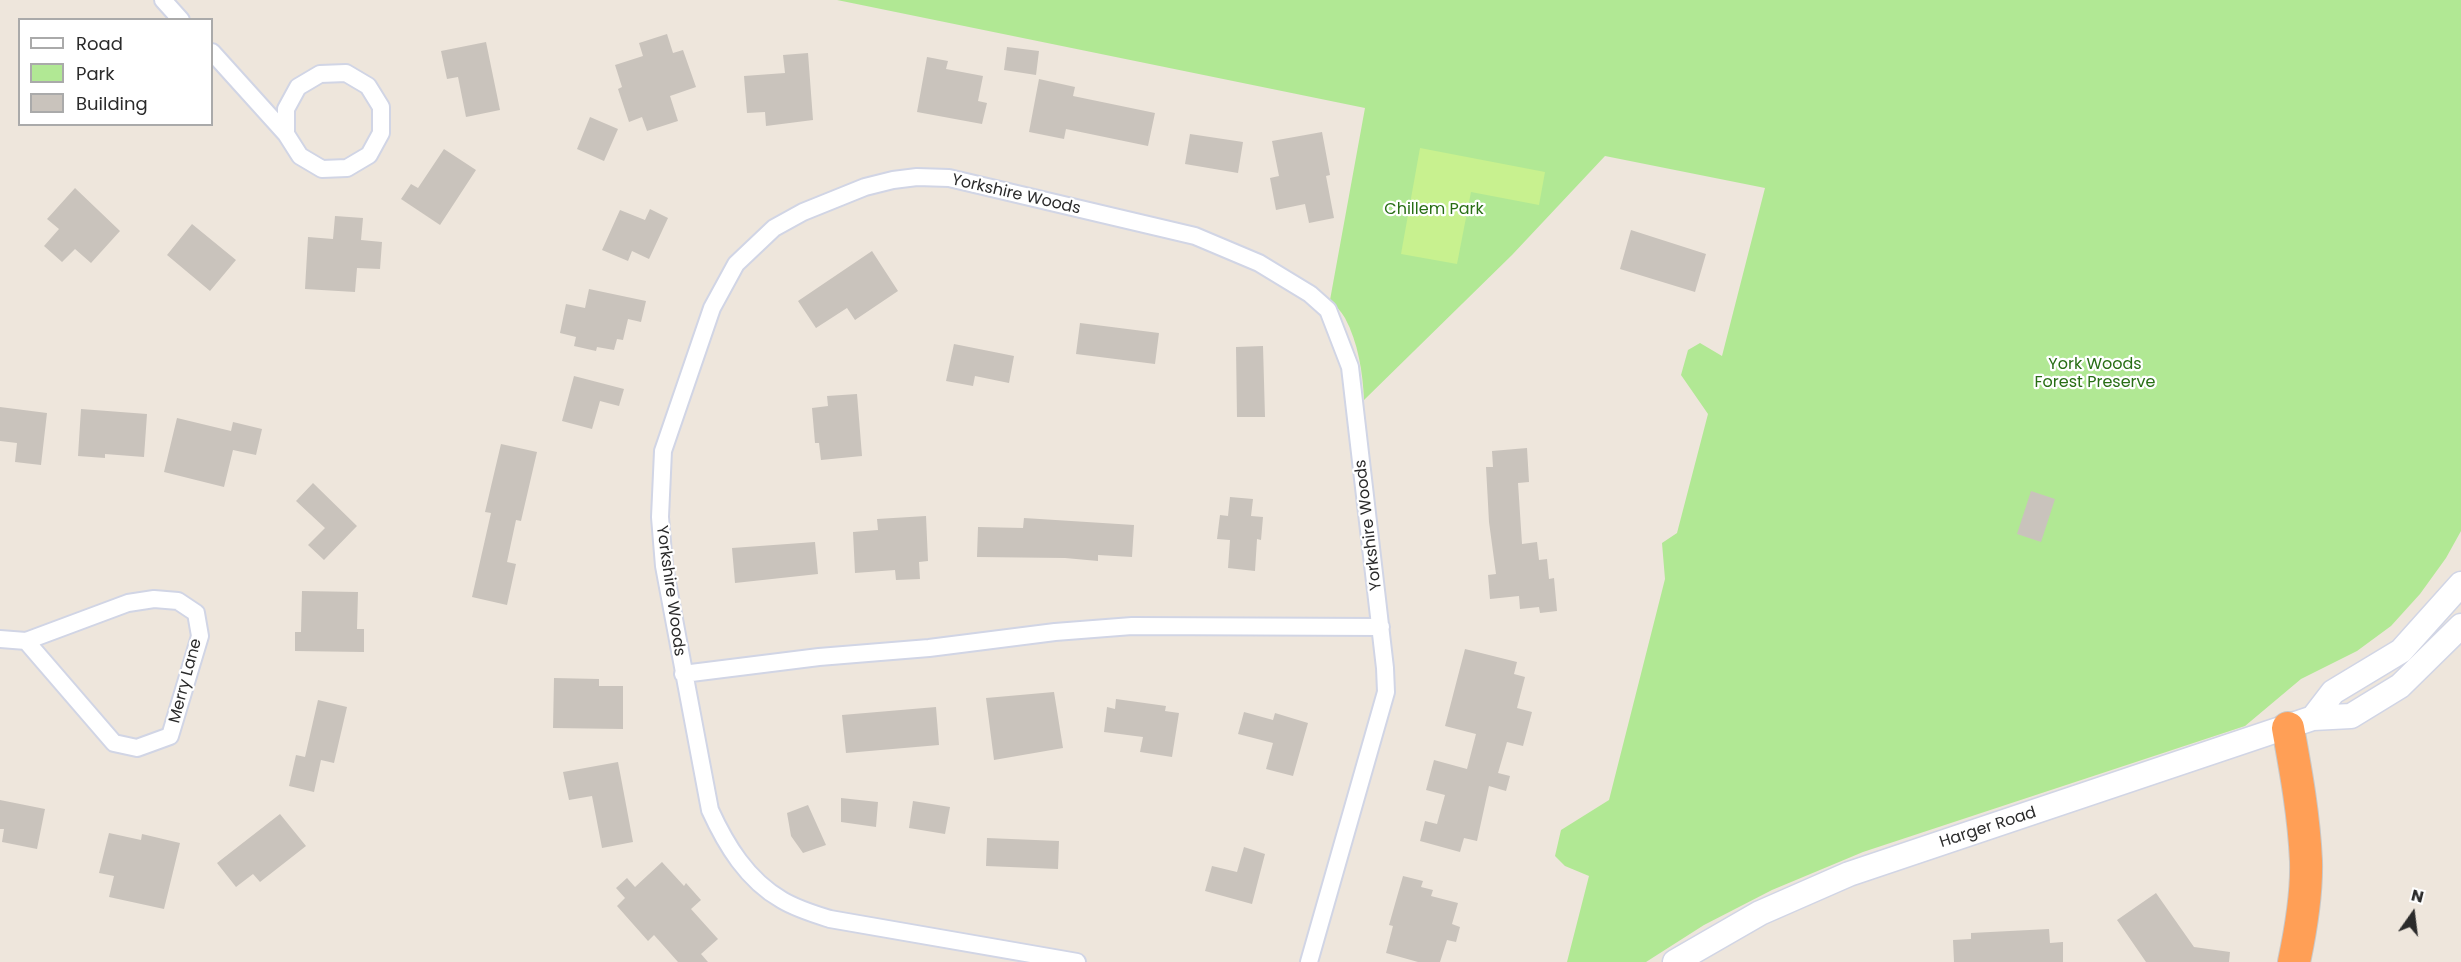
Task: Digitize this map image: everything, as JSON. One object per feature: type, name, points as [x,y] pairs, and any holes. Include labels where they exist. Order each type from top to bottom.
[{"type":"highway","points":[[2294,962],[2303,905],[2306,862],[2300,802],[2300,723]]},
{"type":"street","points":[[163,0],[179,18]]},
{"type":"street","points":[[213,53],[286,134],[300,156],[322,169],[347,168],[369,155],[381,133],[381,107],[368,86],[346,73],[320,74],[298,87],[286,109],[286,134]]},
{"type":"street","name":"Yorkshire Woods","points":[[1077,962],[831,919],[781,900],[742,865],[723,839],[710,810],[664,566],[660,517],[663,451],[716,299],[736,264],[774,228],[803,212],[865,187],[917,177],[949,178],[1195,236],[1259,263],[1310,294],[1328,310],[1350,367],[1381,627],[1386,692],[1309,962]]},
{"type":"street","points":[[2300,723],[2333,692],[2401,651],[2461,584]]},
{"type":"street","name":"Merry Lane","points":[[0,639],[27,641],[128,603],[154,599],[178,601],[196,613],[200,636],[170,736],[137,748],[114,743],[27,641]]},
{"type":"street","name":"Yorkshire Woods","points":[[683,674],[819,657],[929,648],[1055,632],[1132,626],[1381,627]]},
{"type":"street","name":"Harger Road","points":[[1675,962],[1760,914],[1849,874],[2300,723],[2352,716],[2400,686],[2461,626]]},
{"type":"green space","name":"York Woods Forest Preserve","points":[[837,0],[2461,0],[2461,531],[2446,558],[2420,594],[2391,626],[2357,651],[2301,679],[2245,726],[1863,852],[1772,890],[1704,925],[1646,962],[1567,962],[1589,876],[1565,866],[1555,856],[1561,830],[1609,800],[1665,579],[1662,543],[1677,533],[1708,414],[1681,375],[1688,350],[1700,343],[1722,356],[1765,188],[1605,156],[1512,255],[1364,400],[1361,369],[1350,327],[1330,300],[1365,108]]},
{"type":"green space","name":"Chillem Park","points":[[1420,148],[1545,172],[1539,205],[1471,192],[1457,264],[1401,254]]},
{"type":"building","points":[[667,34],[673,53],[683,50],[696,87],[670,96],[678,121],[647,131],[642,117],[629,122],[618,89],[622,87],[615,65],[643,56],[639,43]]},
{"type":"building","points":[[486,42],[500,110],[466,117],[458,77],[447,79],[441,51]]},
{"type":"building","points":[[1007,47],[1039,51],[1036,75],[1004,70]]},
{"type":"building","points":[[808,53],[813,120],[766,126],[765,112],[747,113],[744,76],[785,73],[783,55]]},
{"type":"building","points":[[927,57],[948,61],[946,69],[983,76],[978,101],[987,103],[982,124],[917,112]]},
{"type":"building","points":[[1039,79],[1075,87],[1073,96],[1155,113],[1148,146],[1066,129],[1064,139],[1029,132]]},
{"type":"building","points":[[590,117],[618,129],[604,161],[577,149]]},
{"type":"building","points":[[1322,132],[1330,175],[1326,176],[1334,218],[1309,223],[1305,204],[1276,210],[1270,178],[1279,176],[1272,141]]},
{"type":"building","points":[[1190,134],[1243,142],[1238,173],[1185,164]]},
{"type":"building","points":[[444,149],[476,170],[440,225],[401,199],[411,184],[418,188]]},
{"type":"building","points":[[75,188],[120,231],[91,263],[75,249],[62,262],[44,246],[59,229],[47,219]]},
{"type":"building","points":[[650,209],[668,218],[649,259],[632,251],[628,261],[602,250],[620,210],[645,220]]},
{"type":"building","points":[[335,216],[363,218],[361,240],[382,242],[380,269],[357,268],[355,292],[305,289],[308,237],[333,239]]},
{"type":"building","points":[[192,224],[236,260],[210,291],[167,255]]},
{"type":"building","points":[[1631,230],[1706,254],[1695,292],[1620,269]]},
{"type":"building","points":[[872,251],[898,291],[855,320],[847,308],[816,328],[798,301]]},
{"type":"building","points":[[589,289],[646,301],[641,322],[628,319],[623,340],[617,339],[614,350],[597,347],[596,351],[574,346],[576,337],[560,333],[566,304],[585,308]]},
{"type":"building","points":[[1080,323],[1159,333],[1155,364],[1076,354]]},
{"type":"building","points":[[954,344],[1014,356],[1009,383],[975,376],[973,386],[946,381]]},
{"type":"building","points":[[1263,346],[1265,417],[1237,417],[1236,347]]},
{"type":"building","points":[[574,376],[624,389],[619,406],[600,401],[592,429],[562,421]]},
{"type":"building","points":[[857,394],[862,456],[821,460],[819,443],[815,443],[812,408],[828,406],[827,396]]},
{"type":"building","points":[[0,407],[47,413],[41,465],[15,462],[17,443],[0,441]]},
{"type":"building","points":[[81,409],[147,414],[144,457],[105,454],[105,458],[78,456]]},
{"type":"building","points":[[177,418],[231,431],[233,422],[262,429],[256,455],[233,450],[224,487],[164,472]]},
{"type":"building","points":[[501,444],[537,452],[521,521],[516,520],[507,562],[516,564],[507,605],[472,597],[491,513],[485,512]]},
{"type":"building","points":[[1527,448],[1529,482],[1518,483],[1522,544],[1537,542],[1539,560],[1547,559],[1549,579],[1554,578],[1557,611],[1540,613],[1539,607],[1520,609],[1519,596],[1490,599],[1488,575],[1496,574],[1489,522],[1486,467],[1493,467],[1492,451]]},
{"type":"building","points":[[313,483],[357,526],[324,560],[308,545],[325,528],[296,501]]},
{"type":"building","points":[[2031,491],[2055,499],[2041,542],[2017,534]]},
{"type":"building","points":[[1230,497],[1253,499],[1251,516],[1263,517],[1261,540],[1257,539],[1255,571],[1228,568],[1230,540],[1217,539],[1220,515],[1228,516]]},
{"type":"building","points":[[926,516],[928,561],[919,562],[920,579],[896,580],[895,570],[855,573],[853,532],[878,530],[877,519]]},
{"type":"building","points":[[1024,518],[1134,525],[1132,557],[1098,555],[1098,561],[1065,558],[977,557],[978,527],[1023,528]]},
{"type":"building","points":[[815,542],[818,574],[735,583],[732,548]]},
{"type":"building","points":[[302,591],[358,592],[357,629],[364,629],[364,652],[295,651],[295,632],[301,632]]},
{"type":"building","points":[[1465,649],[1517,662],[1514,674],[1525,677],[1517,708],[1532,712],[1523,746],[1507,742],[1498,773],[1510,776],[1506,791],[1489,786],[1477,841],[1464,838],[1460,852],[1420,841],[1425,821],[1437,824],[1445,795],[1426,790],[1434,760],[1467,769],[1476,734],[1445,726]]},
{"type":"building","points":[[554,678],[599,679],[599,686],[623,686],[623,729],[553,728]]},
{"type":"building","points":[[1054,692],[1063,748],[994,760],[986,698]]},
{"type":"building","points":[[1116,699],[1166,706],[1165,711],[1179,713],[1172,757],[1140,752],[1143,737],[1104,732],[1107,707],[1115,709]]},
{"type":"building","points":[[318,700],[347,707],[334,763],[321,760],[314,792],[289,786],[296,755],[305,757]]},
{"type":"building","points":[[936,707],[939,745],[846,753],[842,715]]},
{"type":"building","points":[[1244,712],[1273,720],[1275,713],[1308,723],[1293,776],[1266,769],[1273,743],[1238,734]]},
{"type":"building","points":[[618,762],[633,842],[602,848],[592,796],[569,800],[563,772]]},
{"type":"building","points":[[841,798],[878,802],[876,827],[841,822]]},
{"type":"building","points":[[0,800],[45,809],[37,849],[2,842],[4,829],[0,829]]},
{"type":"building","points":[[913,801],[950,807],[945,834],[909,828]]},
{"type":"building","points":[[808,805],[826,845],[803,853],[791,836],[787,813]]},
{"type":"building","points":[[280,814],[306,846],[260,882],[253,874],[236,887],[217,863]]},
{"type":"building","points":[[109,833],[141,840],[142,834],[180,843],[164,909],[109,897],[114,876],[99,873]]},
{"type":"building","points":[[987,838],[1059,841],[1058,869],[986,866]]},
{"type":"building","points":[[1244,847],[1265,854],[1252,904],[1205,891],[1212,866],[1237,872]]},
{"type":"building","points":[[662,862],[684,886],[686,883],[701,900],[691,909],[718,939],[701,954],[708,962],[678,962],[654,935],[648,941],[617,906],[625,898],[616,888],[627,878],[635,887]]},
{"type":"building","points":[[1403,876],[1423,881],[1421,887],[1433,890],[1431,896],[1458,903],[1452,924],[1460,927],[1456,942],[1447,940],[1440,962],[1418,962],[1386,953],[1393,926],[1389,925]]},
{"type":"building","points":[[2156,893],[2194,947],[2230,952],[2229,962],[2146,962],[2117,920]]},
{"type":"building","points":[[2049,929],[2050,943],[2063,942],[2063,962],[1954,962],[1953,940],[1971,939],[1971,933]]}]
